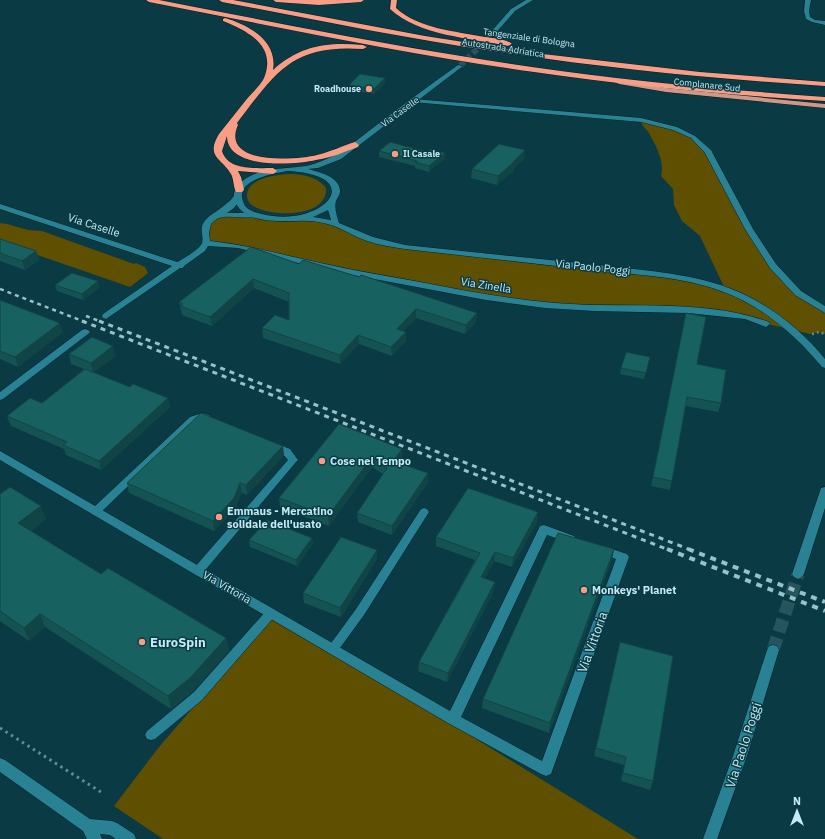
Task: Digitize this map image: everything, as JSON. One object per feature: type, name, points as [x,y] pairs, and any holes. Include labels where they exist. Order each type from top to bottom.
[{"type":"highway","points":[[152,0],[416,50],[589,77],[716,91],[825,99]]},
{"type":"highway","points":[[152,0],[169,7],[226,21],[243,27],[257,36],[269,53],[270,64],[267,80]]},
{"type":"highway","name":"Autostrada Adriatica","points":[[181,0],[383,38],[549,65],[661,79],[825,92]]},
{"type":"highway","name":"Autostrada Adriatica","points":[[222,0],[440,40],[546,56],[675,72],[825,84]]},
{"type":"highway","name":"Tangenziale di Bologna","points":[[253,0],[511,45],[659,64],[825,77]]},
{"type":"highway","points":[[276,0],[332,3],[360,0]]},
{"type":"highway","points":[[394,0],[392,8],[396,13],[415,23],[434,29],[484,38],[511,45]]},
{"type":"highway","points":[[238,194],[236,177],[220,158],[217,151],[218,145],[222,136],[267,80],[294,57],[307,52],[333,47],[363,47],[466,63],[495,63]]},
{"type":"highway","name":"Complanare Sud","points":[[589,77],[666,90],[825,106]]},
{"type":"highway","points":[[235,120],[230,139],[233,145],[242,153],[257,159],[279,161],[309,160],[355,145]]},
{"type":"highway","points":[[229,167],[248,170],[273,171]]},
{"type":"street","points":[[491,35],[514,10],[530,0]]},
{"type":"street","points":[[513,2],[514,10]]},
{"type":"street","name":"Via Caselle","points":[[206,243],[205,227],[207,223],[232,206],[244,183],[257,176],[273,171],[315,166],[338,157],[460,66]]},
{"type":"street","points":[[414,101],[641,120],[675,128],[692,137],[708,152],[749,229],[773,266],[798,293],[825,310]]},
{"type":"street","name":"Via Caselle","points":[[331,182],[331,170],[338,157]]},
{"type":"street","name":"Via Caselle","points":[[297,169],[324,176],[335,187],[336,194],[332,201],[332,214],[336,224]]},
{"type":"street","points":[[238,194],[242,208],[257,215],[269,218],[317,220],[336,224]]},
{"type":"street","points":[[295,218],[318,212],[332,201]]},
{"type":"street","name":"Via Caselle","points":[[0,206],[180,266]]},
{"type":"street","points":[[217,216],[234,214],[257,215]]},
{"type":"street","name":"Via Paolo Poggi","points":[[336,224],[370,238],[405,247],[652,274],[686,280],[725,290],[761,308],[803,339],[825,366]]},
{"type":"street","points":[[106,316],[180,266],[202,249],[206,243]]},
{"type":"street","name":"Via Zinella","points":[[206,243],[238,246],[326,267],[486,297],[545,305],[594,308],[688,310],[747,317],[766,324]]},
{"type":"street","points":[[0,397],[85,332]]},
{"type":"street","name":"Via Vittoria","points":[[0,455],[270,613],[454,719],[546,770],[623,558],[544,529],[454,719]]},
{"type":"street","points":[[798,574],[825,491]]},
{"type":"street","name":"Via Paolo Poggi","points":[[710,839],[740,756],[773,650]]},
{"type":"street","points":[[0,764],[88,826],[96,839]]},
{"type":"street","points":[[88,826],[112,828],[129,839]]},
{"type":"lane","points":[[808,0],[805,14],[806,16],[813,20],[825,23]]},
{"type":"lane","points":[[96,511],[193,419],[202,416],[214,421]]},
{"type":"lane","points":[[198,570],[294,460],[287,451],[267,442]]},
{"type":"lane","points":[[333,649],[360,612],[424,512]]},
{"type":"lane","points":[[151,734],[198,696],[270,613]]},
{"type":"path","points":[[810,334],[818,332],[825,334]]},
{"type":"path","points":[[0,728],[104,794]]},
{"type":"shaded area","points":[[641,120],[677,130],[691,138],[708,152],[773,266],[798,293],[825,310],[825,334],[819,332],[810,334],[725,314],[594,308],[486,297],[259,251],[206,243],[207,223],[225,214],[317,220],[389,244],[653,274],[725,289],[700,236],[682,221],[674,205],[673,189],[661,176],[662,165],[659,154]]},
{"type":"shaded area","points":[[276,175],[303,175],[318,181],[326,188],[324,198],[318,205],[309,210],[285,213],[263,210],[253,206],[249,202],[247,195],[249,189],[257,181]]},
{"type":"shaded area","points":[[0,223],[28,230],[42,231],[134,264],[136,263],[145,267],[148,273],[130,287],[0,242]]},
{"type":"shaded area","points":[[274,614],[638,839],[163,839],[114,806],[159,747]]},
{"type":"building","points":[[360,74],[385,78],[374,89],[349,85]]},
{"type":"building","points":[[390,142],[428,152],[431,149],[445,153],[429,166],[415,162],[417,161],[379,151]]},
{"type":"building","points":[[499,144],[525,150],[498,176],[472,169]]},
{"type":"building","points":[[0,239],[36,251],[22,261],[0,253]]},
{"type":"building","points":[[251,247],[299,264],[303,260],[359,277],[361,275],[477,313],[466,325],[416,309],[397,329],[406,332],[391,347],[358,335],[340,355],[262,328],[275,315],[289,320],[289,293],[253,279],[210,317],[180,306],[183,304],[179,302]]},
{"type":"building","points":[[72,273],[98,281],[82,294],[55,285]]},
{"type":"building","points":[[0,300],[60,323],[15,357],[0,351]]},
{"type":"building","points":[[686,313],[706,317],[697,364],[726,370],[721,403],[687,397],[672,481],[653,477]]},
{"type":"building","points":[[92,337],[113,346],[91,363],[69,354]]},
{"type":"building","points":[[626,352],[650,357],[646,373],[621,368]]},
{"type":"building","points":[[85,369],[130,387],[133,384],[168,398],[99,461],[63,445],[67,442],[7,416],[30,398],[42,403]]},
{"type":"building","points":[[201,413],[283,446],[246,485],[240,483],[234,498],[213,521],[127,483]]},
{"type":"building","points":[[339,424],[402,449],[393,461],[428,473],[392,526],[357,513],[387,468],[372,457],[328,516],[279,498]]},
{"type":"building","points":[[10,487],[41,506],[18,523],[101,574],[108,568],[226,638],[190,678],[168,696],[40,614],[24,628],[0,611],[0,494]]},
{"type":"building","points":[[468,488],[538,512],[513,558],[495,552],[481,577],[495,582],[448,673],[419,662],[480,553],[436,537]]},
{"type":"building","points":[[267,520],[312,538],[296,560],[249,540]]},
{"type":"building","points":[[558,533],[614,549],[550,723],[483,699]]},
{"type":"building","points":[[341,537],[377,550],[340,608],[303,593]]},
{"type":"building","points":[[620,642],[673,656],[653,781],[623,773],[626,757],[596,748]]},
{"type":"tunnel","points":[[460,66],[491,35]]},
{"type":"tunnel","points":[[773,650],[798,574]]},
{"type":"railway","points":[[0,289],[85,322]]},
{"type":"railway","points":[[86,316],[102,322]]},
{"type":"railway","points":[[82,321],[669,550]]},
{"type":"railway","points":[[99,321],[691,550]]},
{"type":"railway","points":[[667,549],[825,611]]},
{"type":"railway","points":[[688,549],[825,602]]},
{"type":"place","name":"Roadhouse","points":[[369,89]]},
{"type":"place","name":"Il Casale","points":[[395,154]]},
{"type":"place","name":"Cose nel Tempo","points":[[322,461]]},
{"type":"place","name":"Emmaus - Mercatino solidale dell'usato","points":[[219,517]]},
{"type":"place","name":"Monkeys' Planet","points":[[584,590]]},
{"type":"place","name":"EuroSpin","points":[[142,642]]}]
